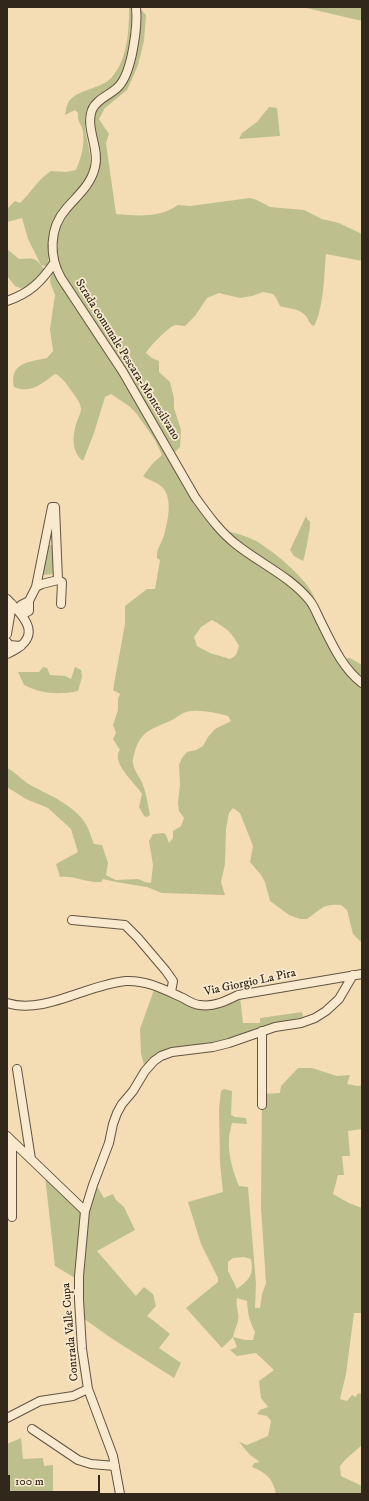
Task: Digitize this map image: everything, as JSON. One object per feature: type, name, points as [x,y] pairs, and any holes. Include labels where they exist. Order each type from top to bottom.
[{"type":"street","name":"Strada comunale Pescara-Montesilvano","points":[[136,7],[136,29],[129,67],[119,86],[98,102],[92,109],[90,116],[96,165],[87,185],[65,210],[57,223],[53,238],[54,263],[62,278],[123,372],[191,490],[207,514],[218,528],[237,545],[298,587],[311,602],[344,664],[356,679],[362,683]]},
{"type":"street","points":[[7,301],[24,293],[43,279],[54,263]]},
{"type":"street","points":[[22,616],[29,611],[30,601],[36,587],[52,507],[55,507],[58,580],[62,582],[61,604]]},
{"type":"street","points":[[36,587],[58,580]]},
{"type":"street","points":[[7,654],[17,650],[28,636],[29,630],[28,624],[9,602]]},
{"type":"street","points":[[7,634],[9,602]]},
{"type":"street","points":[[7,642],[9,644],[20,646]]},
{"type":"street","points":[[72,920],[125,925],[138,938],[173,981],[171,992]]},
{"type":"street","name":"Via Giorgio La Pira","points":[[7,1003],[16,1006],[35,1006],[125,981],[146,982],[199,1005],[210,1005],[223,1003],[238,995],[362,974]]},
{"type":"street","name":"Contrada Valle Cupa","points":[[120,1494],[113,1456],[88,1389],[82,1348],[79,1300],[79,1276],[85,1211],[109,1143],[117,1113],[154,1061],[161,1056],[172,1052],[224,1044],[275,1028],[301,1023],[315,1018],[326,1011],[339,999],[353,975]]},
{"type":"street","points":[[262,1032],[262,1105]]},
{"type":"street","points":[[17,1070],[31,1159]]},
{"type":"street","points":[[10,1138],[85,1211]]},
{"type":"street","points":[[10,1138],[12,1216]]},
{"type":"street","points":[[79,1204],[88,1201]]},
{"type":"street","points":[[7,1418],[40,1402],[73,1396],[88,1389]]},
{"type":"street","points":[[32,1429],[78,1460],[91,1464],[115,1466]]},
{"type":"green space","points":[[129,7],[138,7],[146,15],[144,41],[138,65],[127,90],[105,108],[99,119],[109,134],[106,143],[116,214],[148,215],[164,212],[178,205],[190,206],[250,198],[270,207],[304,210],[322,219],[339,223],[362,234],[362,261],[326,254],[322,301],[314,326],[300,311],[280,306],[273,294],[263,292],[240,298],[219,293],[207,298],[195,316],[185,326],[174,325],[167,330],[146,353],[159,361],[159,372],[170,382],[174,398],[174,408],[181,430],[180,447],[175,452],[172,466],[193,503],[212,528],[240,535],[256,541],[292,568],[301,577],[314,596],[316,611],[314,619],[339,659],[350,658],[362,665],[362,943],[353,934],[347,910],[341,905],[326,906],[307,919],[300,919],[289,915],[270,901],[265,882],[250,862],[253,846],[240,813],[233,808],[229,813],[226,829],[225,864],[221,882],[225,895],[162,893],[147,887],[103,879],[101,882],[96,882],[70,877],[60,877],[56,864],[78,852],[71,829],[48,808],[26,799],[7,787],[7,768],[27,783],[68,806],[82,818],[94,844],[102,845],[108,863],[106,875],[116,880],[138,879],[151,883],[153,865],[149,841],[153,834],[164,833],[169,843],[173,838],[173,831],[181,826],[184,818],[179,811],[178,803],[180,784],[179,765],[182,758],[187,752],[196,750],[203,746],[215,729],[231,721],[228,716],[210,712],[189,711],[153,729],[140,739],[137,744],[133,760],[135,769],[143,785],[150,815],[147,817],[144,816],[139,807],[142,794],[125,773],[118,761],[120,750],[113,739],[116,733],[113,725],[118,710],[118,699],[120,694],[113,690],[125,624],[125,606],[147,589],[155,589],[160,560],[157,558],[157,552],[166,530],[169,503],[168,497],[162,487],[143,476],[153,463],[162,455],[155,440],[136,413],[129,406],[111,394],[105,397],[94,433],[83,461],[79,457],[74,447],[74,436],[81,408],[77,398],[64,380],[55,374],[31,389],[20,389],[14,387],[13,379],[17,368],[33,361],[47,358],[53,351],[50,329],[55,295],[50,282],[59,225],[65,215],[93,182],[92,116],[96,107],[111,95],[126,67],[114,85],[95,100],[88,110],[85,125],[91,163],[89,174],[54,219],[49,234],[48,267],[41,265],[28,239],[22,218],[7,222],[7,209],[15,201],[20,203],[42,178],[51,171],[66,172],[76,170],[82,151],[83,132],[78,119],[78,113],[75,110],[65,115],[67,104],[71,98],[76,95],[107,81],[117,70],[124,53],[128,35]],"holes":[[[212,620],[225,628],[239,646],[236,655],[230,659],[210,653],[197,646],[194,637],[201,627]]]},
{"type":"green space","points":[[302,7],[362,7],[362,21]]},
{"type":"green space","points":[[269,107],[277,108],[280,136],[239,139],[242,133],[257,122]]},
{"type":"green space","points":[[7,249],[19,259],[35,259],[46,271],[28,287],[20,288],[15,286],[7,276]]},
{"type":"green space","points":[[306,516],[310,524],[303,561],[294,556],[290,550]]},
{"type":"green space","points":[[48,545],[53,545],[53,574],[43,575]]},
{"type":"green space","points":[[43,667],[47,668],[50,675],[65,676],[71,679],[75,667],[81,670],[82,677],[78,691],[51,693],[24,685],[18,672],[39,672]]},
{"type":"green space","points":[[155,987],[199,1007],[240,997],[243,1023],[260,1023],[260,1018],[302,1012],[303,1017],[245,1033],[228,1040],[163,1052],[152,1057],[144,1065],[141,1053],[140,1029]]},
{"type":"green space","points":[[298,1068],[312,1068],[337,1076],[350,1075],[347,1084],[358,1086],[362,1085],[362,1129],[348,1131],[350,1156],[342,1156],[344,1175],[338,1175],[333,1194],[362,1208],[362,1313],[354,1313],[346,1374],[340,1399],[347,1401],[352,1395],[356,1397],[357,1394],[362,1393],[362,1445],[340,1466],[341,1476],[362,1486],[362,1494],[276,1494],[271,1480],[252,1467],[254,1463],[260,1462],[250,1455],[239,1442],[247,1445],[268,1436],[271,1421],[267,1416],[257,1414],[260,1410],[268,1407],[261,1398],[259,1381],[274,1370],[256,1353],[237,1356],[230,1350],[237,1347],[233,1337],[222,1348],[186,1308],[218,1282],[218,1278],[201,1244],[188,1202],[223,1192],[220,1163],[219,1109],[221,1091],[224,1089],[232,1091],[231,1115],[246,1118],[247,1124],[232,1123],[229,1137],[229,1151],[239,1186],[248,1187],[256,1284],[255,1308],[260,1308],[262,1294],[266,1283],[261,1208],[262,1094],[280,1093],[281,1086]],"holes":[[[244,1257],[251,1259],[252,1269],[250,1277],[237,1289],[228,1271],[228,1262],[233,1258]],[[237,1298],[247,1301],[249,1317],[255,1332],[253,1340],[233,1337],[238,1323]]]},
{"type":"green space","points":[[45,1176],[80,1210],[81,1217],[75,1278],[55,1266]]},
{"type":"green space","points":[[95,1183],[104,1198],[113,1194],[116,1200],[124,1207],[135,1230],[97,1251],[136,1296],[144,1287],[153,1294],[156,1306],[147,1316],[170,1334],[159,1348],[181,1363],[174,1378],[111,1338],[83,1318],[82,1292],[87,1211]]},
{"type":"green space","points":[[21,1438],[23,1459],[43,1458],[44,1466],[53,1465],[53,1494],[7,1494],[7,1444]]}]
